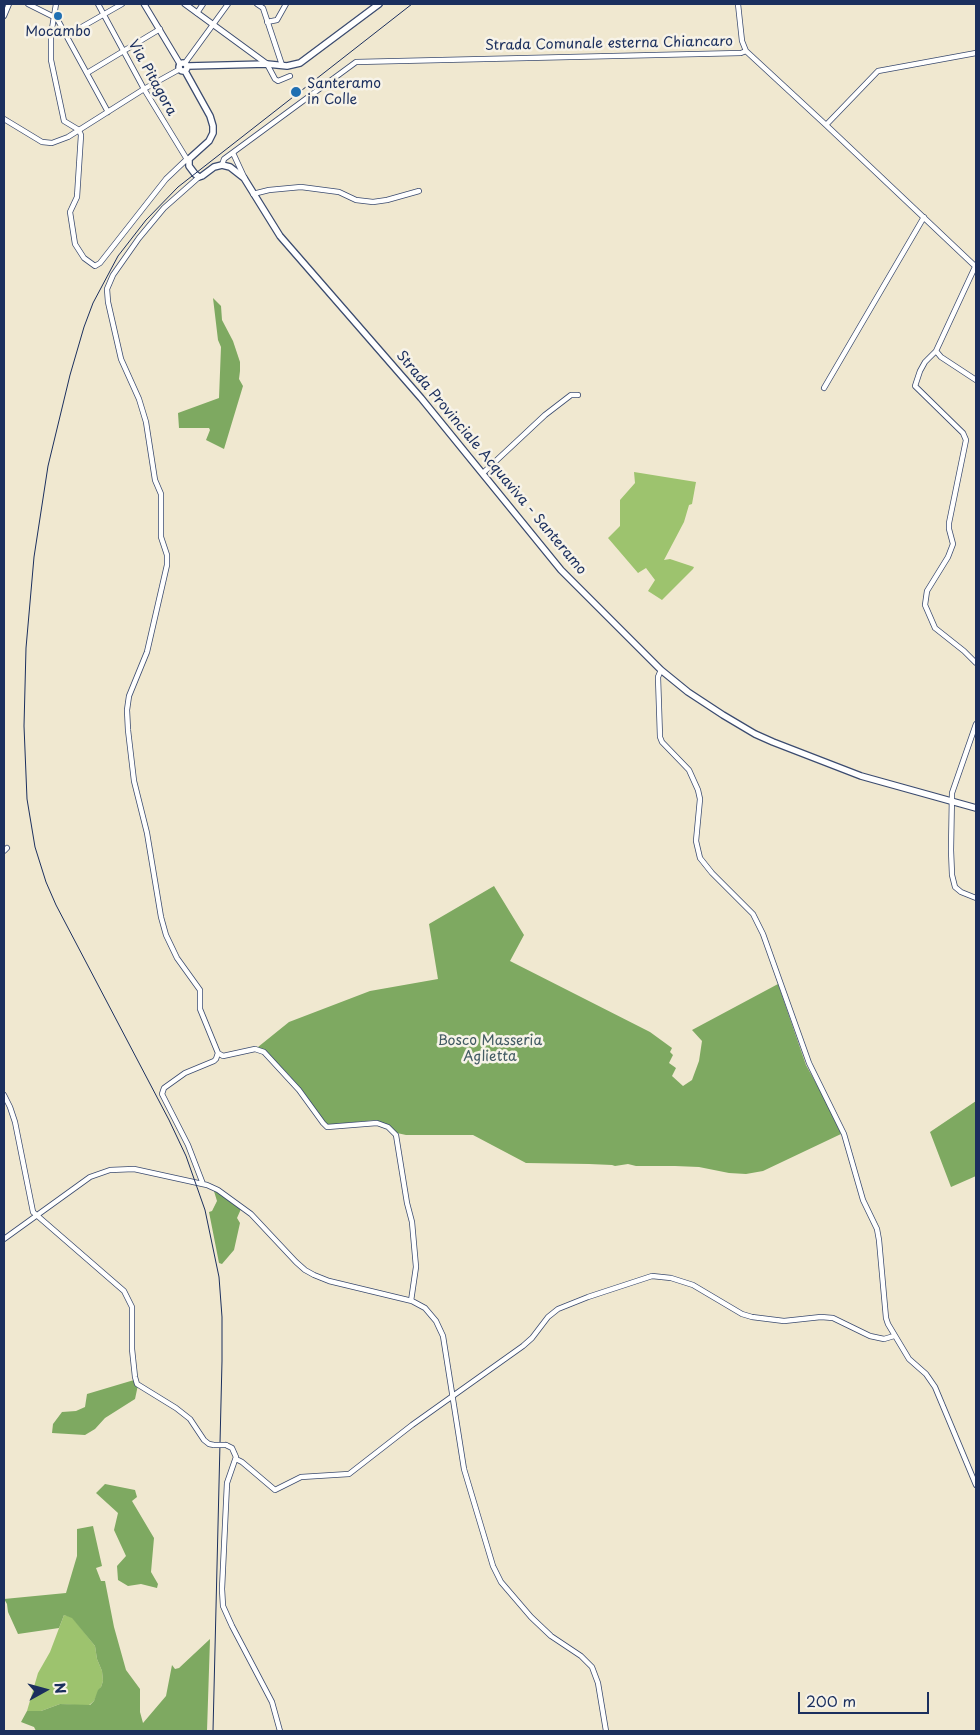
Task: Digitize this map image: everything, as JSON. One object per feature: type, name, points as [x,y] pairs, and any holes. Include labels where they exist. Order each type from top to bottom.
[{"type":"main road","points":[[245,179],[230,167],[222,165],[199,177],[190,167],[188,160],[209,141],[214,130],[210,116],[183,67],[300,63],[379,4]]},
{"type":"main road","name":"Strada Provinciale Acquaviva - Santeramo","points":[[245,179],[271,223],[296,255],[421,398],[565,574],[661,670],[688,692],[755,734],[862,776],[951,799],[976,808]]},
{"type":"street","points":[[4,16],[9,4]]},
{"type":"street","points":[[28,4],[54,15],[108,112]]},
{"type":"street","points":[[56,4],[50,44],[51,60],[64,121],[79,130],[81,139],[78,192],[70,215],[77,249],[95,266],[100,263],[169,175],[188,160]]},
{"type":"street","name":"Via Pitagora","points":[[98,4],[144,89],[188,160]]},
{"type":"street","points":[[66,36],[122,4]]},
{"type":"street","points":[[144,4],[183,67]]},
{"type":"street","points":[[185,4],[268,64],[274,79],[278,81],[290,76]]},
{"type":"street","points":[[197,13],[203,4]]},
{"type":"street","points":[[4,119],[47,144],[59,142],[183,67],[228,4]]},
{"type":"street","points":[[257,4],[263,8],[282,65]]},
{"type":"street","points":[[267,22],[277,20],[286,4]]},
{"type":"street","points":[[738,4],[742,41],[746,51]]},
{"type":"street","points":[[87,73],[160,29]]},
{"type":"street","name":"Strada Comunale esterna Chiancaro","points":[[222,165],[224,159],[356,62],[741,53],[746,51],[976,267]]},
{"type":"street","points":[[826,125],[878,71],[976,53]]},
{"type":"street","points":[[234,153],[245,179]]},
{"type":"street","points":[[199,177],[164,208],[138,238],[107,289],[108,302],[120,353],[139,399],[146,422],[155,480],[161,494],[160,530],[167,555],[167,565],[147,652],[131,690],[127,710],[134,781],[147,833],[161,917],[166,935],[177,958],[200,990],[200,1009],[218,1052],[224,1056],[255,1048],[264,1052],[299,1090],[322,1123],[327,1127],[377,1123],[388,1127],[396,1135],[412,1222],[416,1267],[411,1301]]},
{"type":"street","points":[[253,194],[269,190],[301,187],[340,192],[359,201],[374,202],[419,191]]},
{"type":"street","points":[[824,388],[924,217]]},
{"type":"street","points":[[976,267],[936,351],[920,370],[915,386],[963,433],[966,440],[949,523],[953,544],[948,558],[927,591],[925,605],[935,628],[976,663]]},
{"type":"street","points":[[936,351],[940,357],[976,380]]},
{"type":"street","points":[[483,473],[545,415],[571,395],[578,395]]},
{"type":"street","points":[[661,670],[658,676],[660,737],[662,742],[690,770],[698,790],[700,799],[696,841],[700,858],[712,873],[753,914],[763,934],[809,1063],[842,1130],[862,1200],[877,1228],[886,1318],[894,1336],[909,1359],[926,1374],[935,1387],[976,1485]]},
{"type":"street","points":[[976,724],[952,793],[950,850],[954,883],[957,890],[976,898]]},
{"type":"street","points":[[203,1184],[188,1145],[162,1094],[164,1088],[185,1073],[214,1062],[218,1052]]},
{"type":"street","points":[[4,1095],[15,1122],[32,1207],[36,1216],[79,1250],[124,1291],[132,1307],[132,1349],[137,1384],[190,1419],[204,1440],[209,1444],[226,1445],[232,1448],[236,1459],[275,1490],[301,1477],[350,1474],[390,1441],[528,1342],[548,1317],[558,1309],[652,1276],[671,1278],[693,1285],[747,1316],[784,1321],[821,1317],[833,1318],[870,1336],[884,1339],[894,1336]]},
{"type":"street","points":[[4,1239],[90,1177],[110,1170],[134,1169],[203,1184],[218,1190],[246,1209],[296,1262],[308,1272],[329,1281],[411,1301],[425,1308],[440,1328],[445,1346],[464,1469],[493,1566],[501,1582],[531,1617],[551,1636],[582,1656],[592,1667],[600,1690],[606,1731]]},
{"type":"street","points":[[236,1459],[229,1474],[226,1488],[222,1602],[229,1620],[272,1702],[280,1731]]},
{"type":"green space","points":[[213,298],[221,306],[222,320],[233,341],[240,362],[239,379],[243,386],[224,449],[206,440],[209,428],[179,428],[178,413],[219,398],[221,347],[218,340]]},
{"type":"green space","points":[[634,472],[696,482],[692,504],[689,505],[684,522],[664,560],[670,559],[694,567],[662,600],[648,591],[655,580],[646,568],[638,573],[608,538],[620,526],[620,500],[635,483]]},
{"type":"green space","name":"Bosco Masseria Aglietta","points":[[494,886],[524,935],[510,961],[650,1032],[672,1048],[670,1052],[673,1055],[669,1063],[676,1068],[672,1076],[683,1086],[692,1080],[699,1061],[702,1041],[692,1030],[778,984],[806,1065],[833,1114],[841,1134],[763,1171],[746,1174],[729,1173],[699,1167],[526,1163],[473,1135],[406,1135],[397,1133],[388,1125],[376,1120],[326,1125],[289,1075],[268,1054],[258,1047],[289,1022],[370,991],[438,979],[429,924]]},
{"type":"green space","points":[[976,1101],[976,1176],[951,1187],[930,1132]]},
{"type":"green space","points":[[213,1188],[241,1209],[237,1218],[240,1223],[234,1250],[222,1264],[219,1263],[209,1212],[212,1211],[217,1201]]},
{"type":"green space","points":[[134,1380],[138,1385],[135,1399],[105,1418],[95,1429],[85,1435],[52,1433],[53,1424],[62,1412],[76,1411],[85,1407],[87,1394]]},
{"type":"green space","points":[[105,1484],[135,1490],[137,1497],[132,1501],[154,1538],[151,1572],[158,1584],[157,1588],[141,1584],[128,1586],[118,1580],[117,1566],[126,1556],[114,1530],[118,1513],[96,1493]]},
{"type":"green space","points":[[93,1526],[102,1566],[96,1568],[101,1581],[105,1581],[114,1627],[126,1670],[140,1689],[140,1712],[143,1723],[166,1696],[172,1665],[175,1669],[179,1668],[210,1639],[207,1731],[36,1731],[34,1727],[21,1722],[27,1711],[41,1711],[60,1704],[90,1705],[101,1687],[103,1681],[102,1671],[97,1659],[95,1646],[72,1618],[64,1615],[59,1628],[18,1634],[4,1599],[66,1593],[77,1556],[77,1529]]},
{"type":"green space","points":[[64,1615],[72,1617],[95,1646],[97,1659],[102,1671],[103,1681],[101,1687],[94,1701],[88,1706],[60,1704],[41,1711],[27,1711],[38,1673],[50,1652]]},
{"type":"railway","points":[[213,1731],[222,1361],[222,1317],[219,1277],[205,1210],[186,1156],[56,905],[46,882],[35,847],[27,799],[24,726],[26,648],[34,557],[48,466],[70,375],[93,303],[118,256],[146,220],[178,187],[412,4]]},
{"type":"place","name":"Mocambo","points":[[58,16]]},
{"type":"place","name":"Santeramo in Colle","points":[[296,92]]}]
